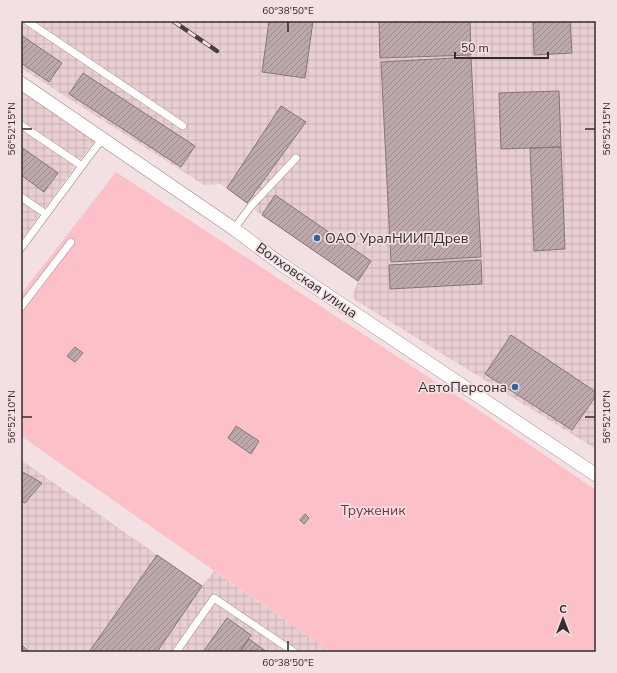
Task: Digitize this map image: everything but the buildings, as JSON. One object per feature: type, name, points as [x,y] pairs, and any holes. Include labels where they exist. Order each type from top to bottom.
[{"type":"street","name":"Волховская улица","points":[[21,83],[234,229],[281,264],[596,475]]},
{"type":"lane","points":[[27,21],[183,126]]},
{"type":"lane","points":[[21,125],[82,166]]},
{"type":"lane","points":[[23,243],[102,139]]},
{"type":"lane","points":[[234,229],[251,206],[296,158]]},
{"type":"lane","points":[[21,197],[46,214]]},
{"type":"lane","points":[[21,306],[71,242]]},
{"type":"lane","points":[[176,652],[214,598],[294,652]]},
{"type":"shaded area","points":[[21,21],[596,21],[596,449],[352,298],[358,281],[262,215],[221,184],[204,185],[21,68]]},
{"type":"shaded area","points":[[21,90],[95,140],[21,240]]},
{"type":"shaded area","points":[[21,460],[202,586],[214,571],[331,652],[21,652]]},
{"type":"green space","name":"Труженик","points":[[116,172],[465,401],[596,490],[596,652],[331,652],[21,436],[21,294]]},
{"type":"railway","points":[[173,21],[217,51]]},
{"type":"place","name":"ОАО УралНИИПДрев","points":[[317,238]]},
{"type":"place","name":"АвтоПерсона","points":[[515,387]]}]
